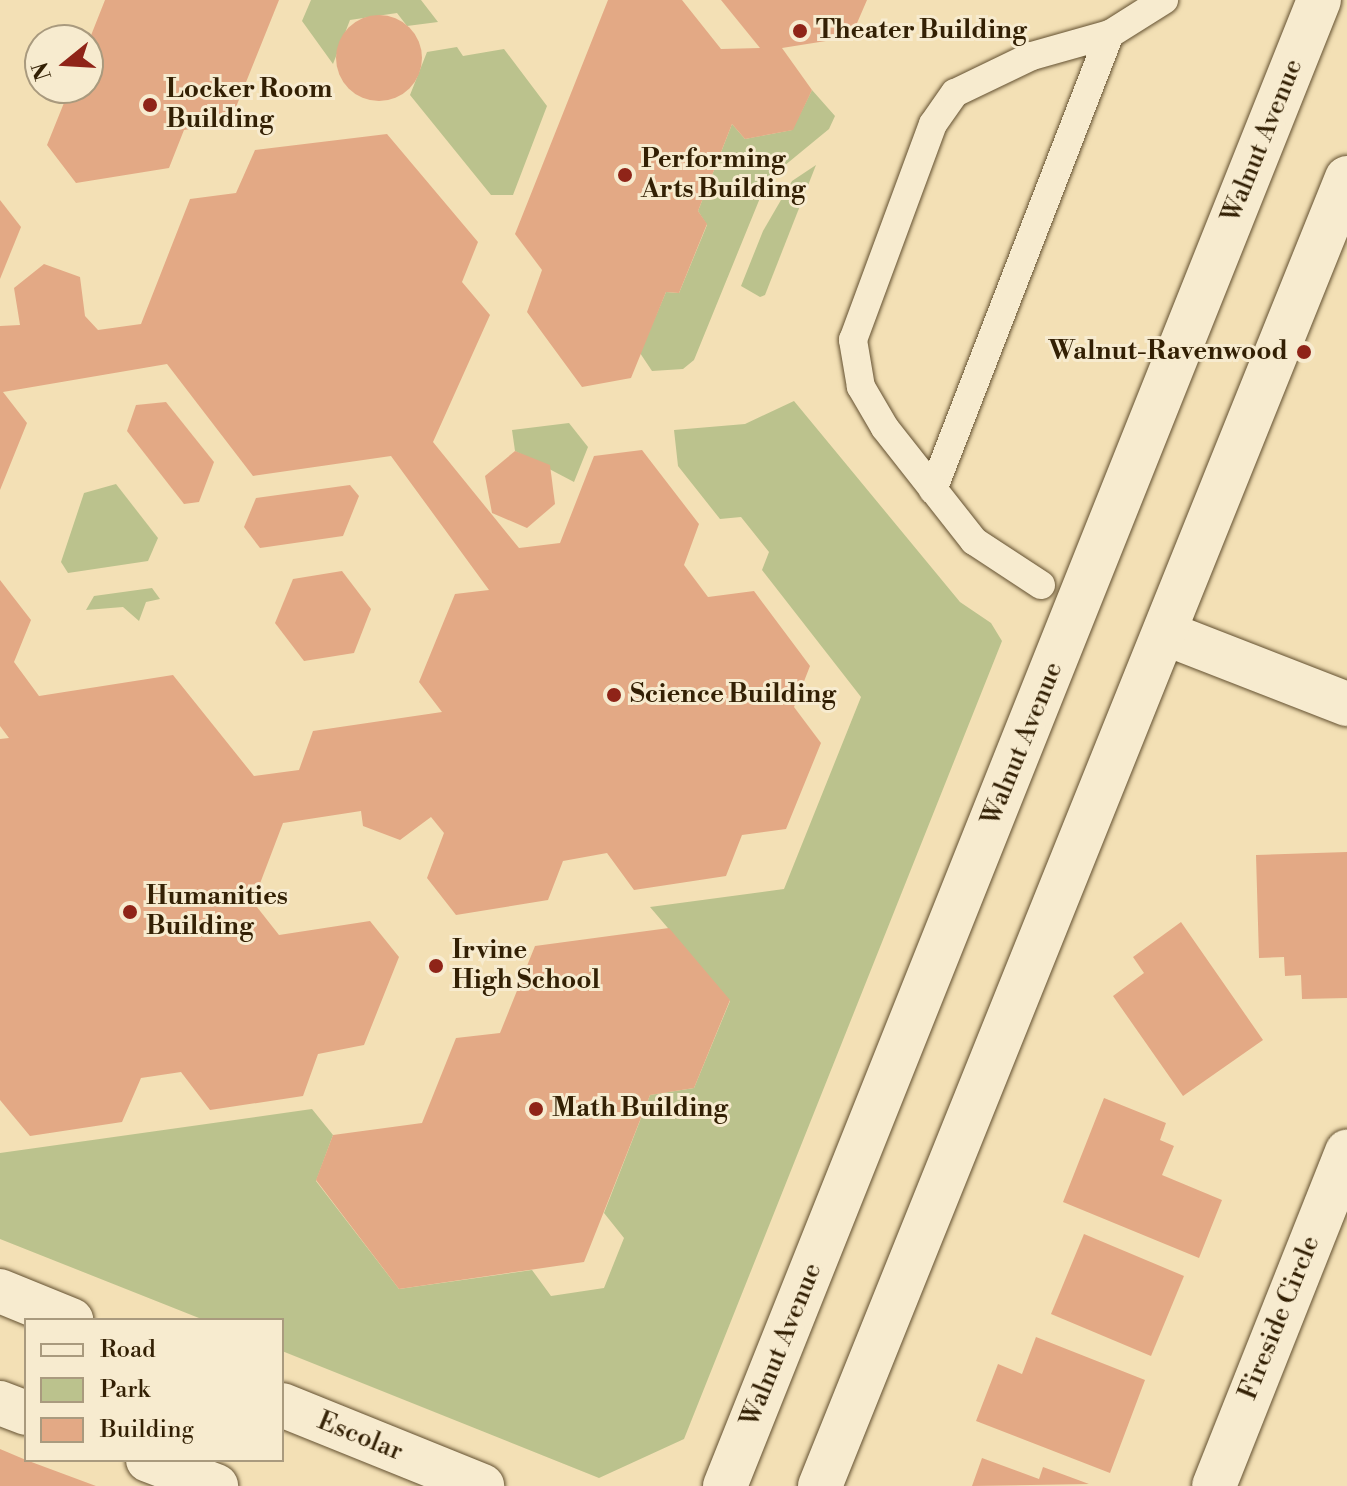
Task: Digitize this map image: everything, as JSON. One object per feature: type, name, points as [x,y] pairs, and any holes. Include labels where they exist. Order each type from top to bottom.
[{"type":"main road","name":"Walnut Avenue","points":[[725,1486],[1319,0]]},
{"type":"main road","points":[[820,1486],[1167,634],[1347,178]]},
{"type":"main road","points":[[1167,634],[1347,704]]},
{"type":"main road","name":"Fireside Circle","points":[[1214,1486],[1347,1151]]},
{"type":"main road","points":[[0,1291],[66,1318]]},
{"type":"main road","points":[[0,1403],[24,1412]]},
{"type":"main road","name":"Escolar","points":[[284,1406],[482,1486]]},
{"type":"main road","points":[[153,1462],[216,1486]]},
{"type":"lane","points":[[1041,585],[974,541],[933,490],[861,387],[853,340],[933,124],[955,93],[991,72],[1110,34],[1164,0]]},
{"type":"lane","points":[[933,490],[1110,34]]},
{"type":"green space","points":[[311,0],[421,0],[438,22],[407,26],[397,13],[350,20],[333,64],[302,21]]},
{"type":"green space","points":[[457,47],[463,56],[504,49],[547,106],[513,195],[491,195],[410,95],[427,52]]},
{"type":"green space","points":[[812,90],[835,116],[829,129],[784,166],[760,198],[694,360],[683,369],[652,371],[640,353],[666,292],[679,293],[707,225],[698,211],[732,124],[745,139],[792,130]]},
{"type":"green space","points":[[816,165],[765,295],[760,297],[741,286],[763,231],[792,181]]},
{"type":"green space","points":[[794,401],[960,602],[991,623],[1002,641],[684,1439],[599,1478],[284,1352],[284,1318],[199,1318],[0,1239],[0,1153],[312,1109],[333,1135],[316,1181],[399,1289],[532,1270],[551,1296],[604,1288],[624,1238],[604,1213],[650,1095],[694,1088],[730,1001],[650,907],[784,889],[861,697],[762,570],[769,552],[741,517],[720,519],[678,466],[674,430],[745,424]]},
{"type":"green space","points":[[569,423],[588,447],[574,482],[515,451],[512,430]]},
{"type":"green space","points":[[116,484],[158,538],[148,561],[68,573],[61,562],[84,493]]},
{"type":"green space","points":[[152,588],[160,599],[146,602],[139,621],[123,607],[86,610],[94,596]]},
{"type":"building","name":"Locker Room Building","points":[[105,0],[279,0],[230,122],[184,130],[169,168],[76,183],[47,145],[64,104],[104,104],[104,24],[96,24]]},
{"type":"building","name":"Performing Arts Building","points":[[608,0],[682,0],[721,49],[760,48],[721,0],[867,0],[851,37],[782,48],[812,90],[793,130],[745,139],[732,124],[698,211],[707,224],[679,293],[666,292],[631,378],[582,387],[527,312],[542,270],[515,234]]},
{"type":"building","points":[[371,15],[387,15],[410,27],[419,41],[422,58],[419,75],[410,89],[387,101],[371,101],[355,94],[343,82],[336,66],[336,50],[343,34],[355,22]]},
{"type":"building","points":[[387,134],[478,242],[462,282],[490,315],[433,442],[519,548],[560,543],[594,456],[642,450],[699,524],[684,565],[708,597],[754,591],[810,666],[794,707],[821,743],[786,829],[742,835],[726,876],[634,890],[607,853],[563,861],[548,900],[456,915],[427,878],[444,833],[431,817],[400,840],[363,826],[361,811],[283,823],[253,902],[279,935],[370,921],[399,957],[364,1045],[318,1054],[303,1096],[210,1110],[181,1072],[141,1078],[122,1122],[30,1136],[0,1100],[0,739],[9,738],[0,726],[0,580],[31,620],[14,662],[39,696],[173,675],[254,776],[299,770],[313,731],[442,712],[419,682],[455,594],[489,590],[391,456],[253,476],[167,364],[3,392],[27,423],[0,490],[0,326],[20,325],[14,288],[44,264],[80,277],[85,316],[98,330],[141,324],[190,199],[236,193],[255,150]]},
{"type":"building","points":[[0,200],[21,227],[0,279]]},
{"type":"building","points":[[166,402],[214,462],[199,502],[184,504],[127,431],[136,405]]},
{"type":"building","points":[[515,451],[550,465],[555,504],[527,528],[492,513],[485,476]]},
{"type":"building","points":[[350,485],[359,496],[343,536],[260,548],[244,527],[256,498]]},
{"type":"building","points":[[342,571],[371,609],[354,653],[304,661],[275,623],[293,579]]},
{"type":"building","points":[[1347,852],[1347,998],[1302,999],[1301,975],[1285,976],[1284,957],[1259,958],[1256,855]]},
{"type":"building","points":[[1181,922],[1263,1040],[1183,1096],[1113,996],[1144,973],[1133,957]]},
{"type":"building","name":"Math Building","points":[[669,928],[730,1000],[694,1088],[650,1095],[584,1262],[399,1289],[316,1180],[333,1135],[422,1123],[456,1038],[500,1033],[535,946]]},
{"type":"building","points":[[1104,1098],[1166,1123],[1160,1140],[1174,1146],[1162,1175],[1222,1200],[1199,1258],[1063,1202]]},
{"type":"building","points":[[1084,1234],[1184,1276],[1151,1356],[1051,1314]]},
{"type":"building","points":[[1036,1337],[1145,1380],[1110,1473],[976,1421],[998,1364],[1022,1374]]},
{"type":"building","points":[[0,1449],[24,1459],[24,1462],[96,1486],[0,1486]]},
{"type":"building","points":[[982,1458],[1039,1479],[1043,1467],[1089,1484],[972,1486]]},
{"type":"place","name":"Theater Building","points":[[800,31]]},
{"type":"place","name":"Locker Room Building","points":[[150,105]]},
{"type":"place","name":"Performing Arts Building","points":[[625,175]]},
{"type":"place","name":"Walnut-Ravenwood","points":[[1304,352]]},
{"type":"place","name":"Science Building","points":[[614,695]]},
{"type":"place","name":"Humanities Building","points":[[130,912]]},
{"type":"place","name":"Irvine High School","points":[[436,966]]},
{"type":"place","name":"Math Building","points":[[536,1109]]}]
